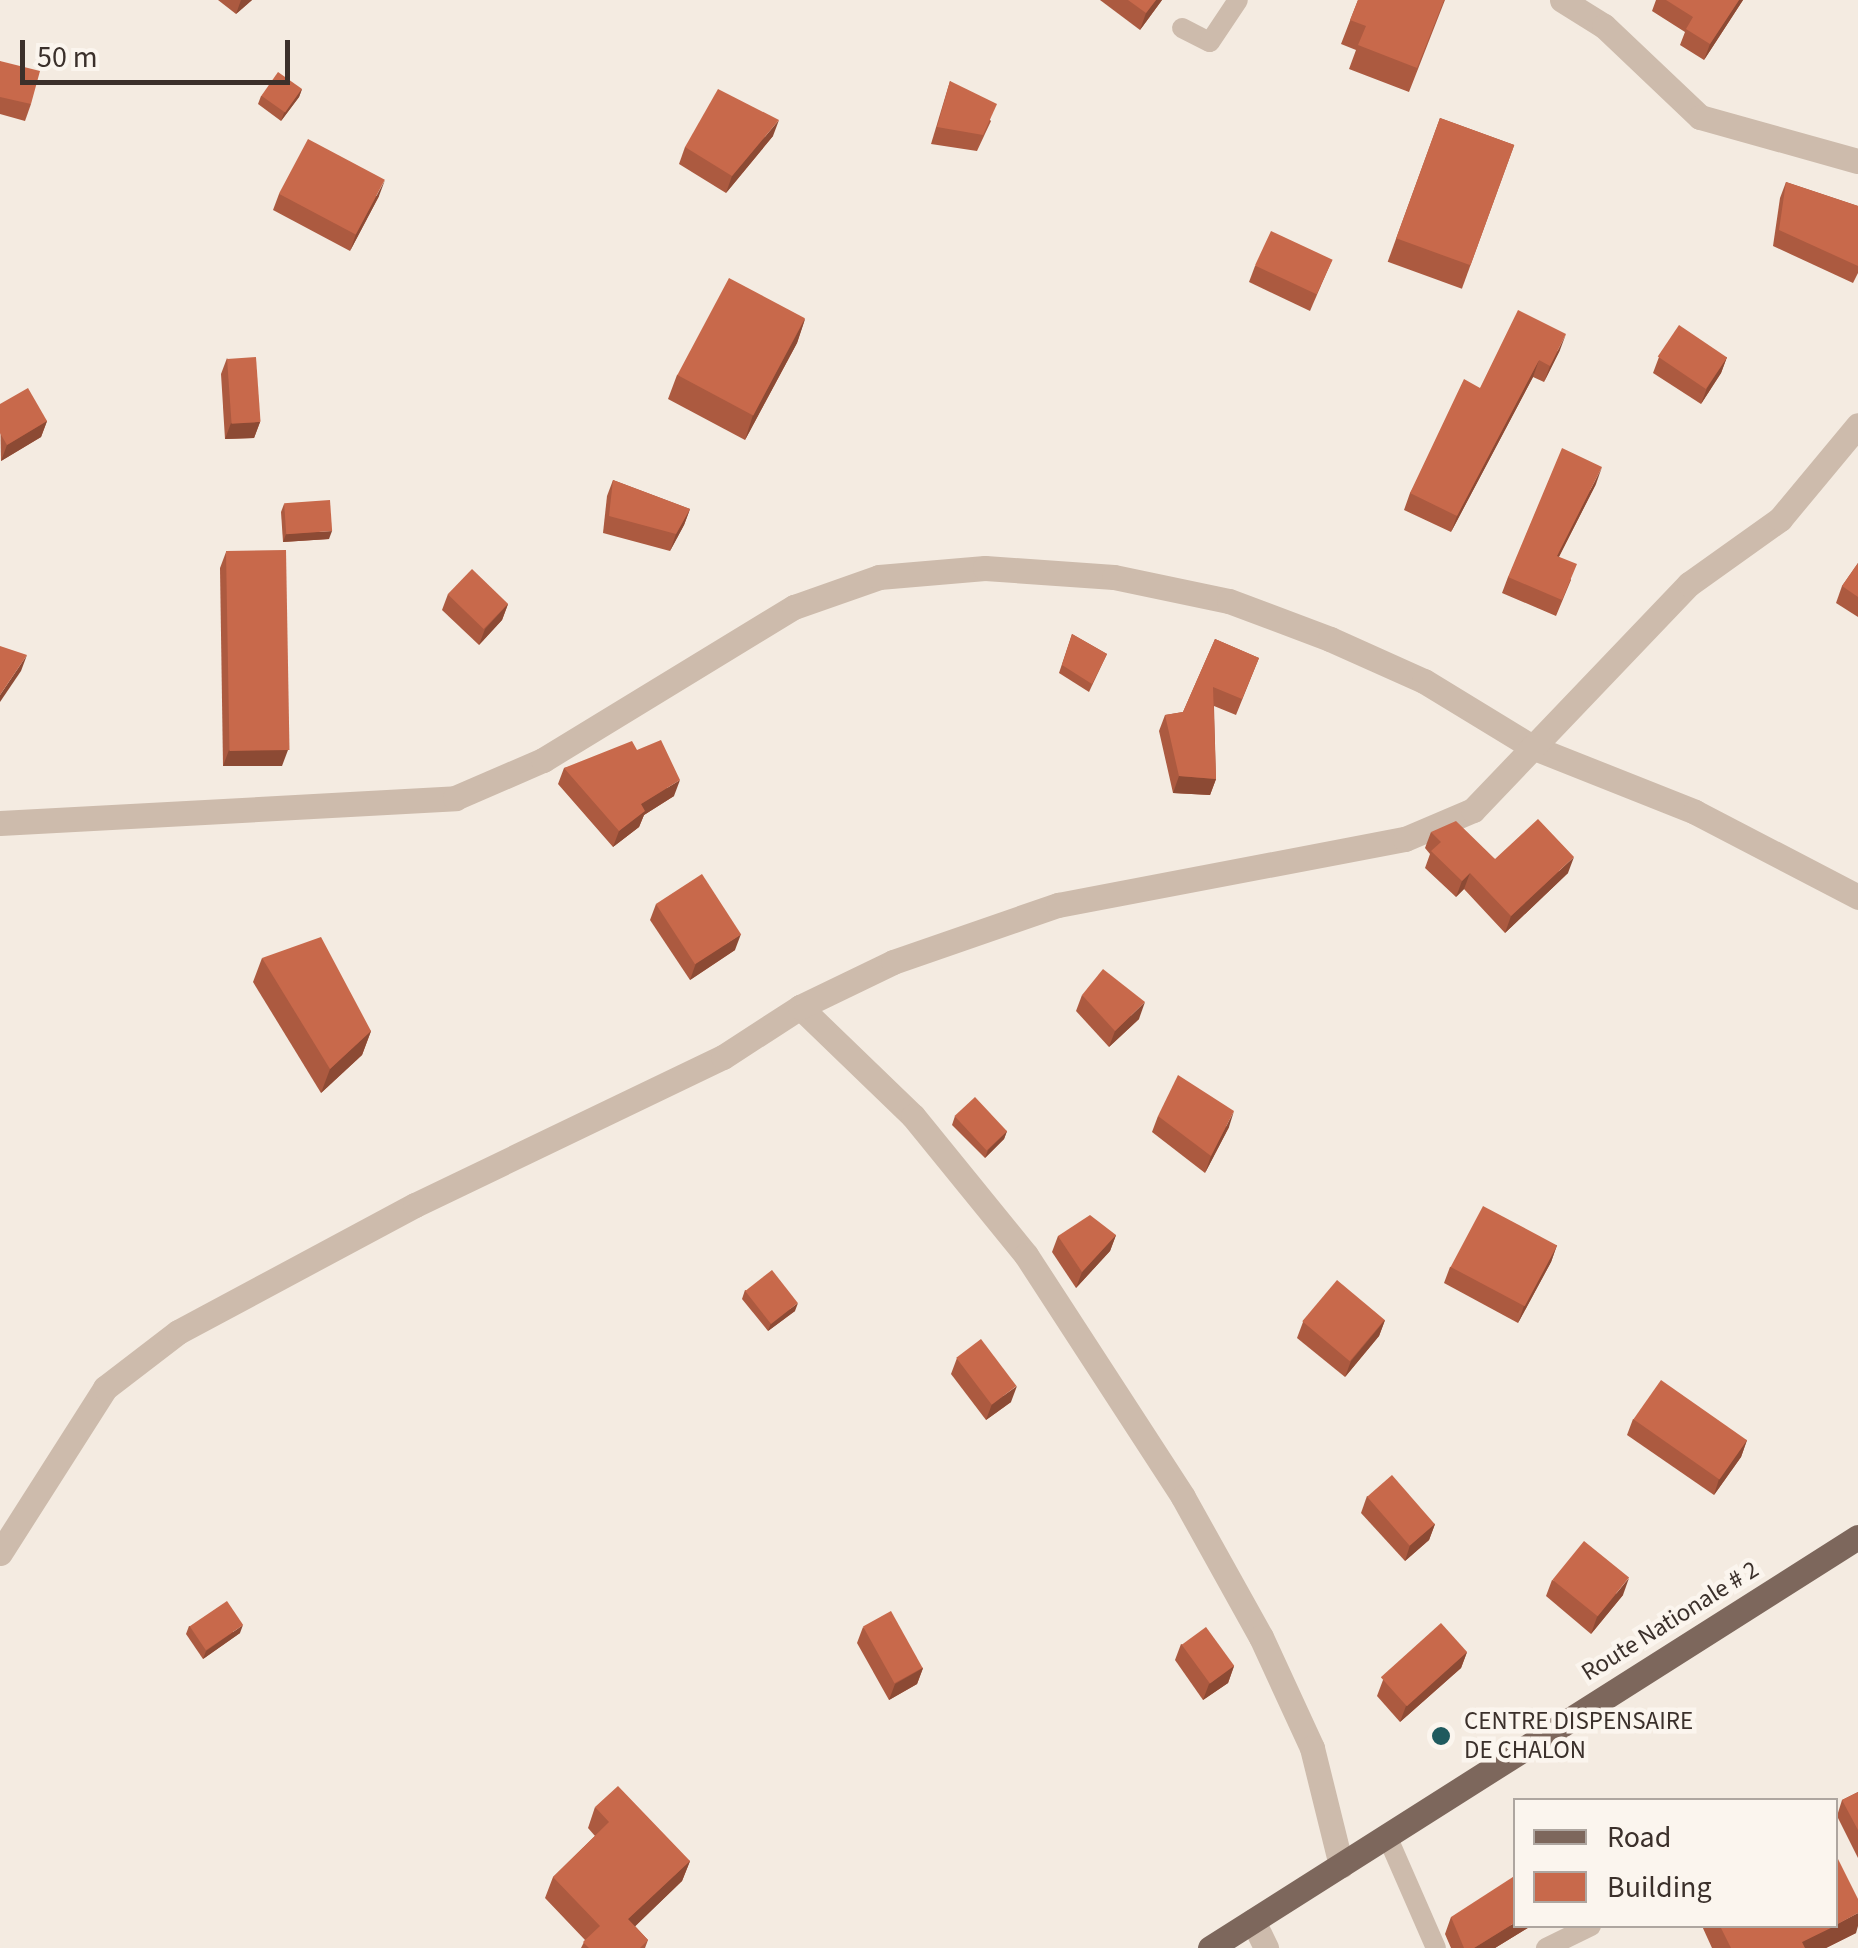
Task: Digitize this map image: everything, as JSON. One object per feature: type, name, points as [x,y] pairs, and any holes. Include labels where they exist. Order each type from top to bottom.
[{"type":"main road","name":"Route Nationale # 2","points":[[1210,1948],[1858,1537]]},
{"type":"street","points":[[1562,0],[1604,26],[1700,117],[1858,161]]},
{"type":"street","points":[[0,1553],[106,1388],[178,1332],[415,1205],[723,1057],[800,1006],[892,962],[1058,906],[1405,839],[1472,810],[1689,584],[1780,519],[1858,425]]},
{"type":"street","points":[[0,823],[456,798],[543,760],[794,607],[879,577],[986,568],[1114,577],[1229,602],[1424,680],[1532,747],[1695,812],[1858,897]]},
{"type":"street","points":[[800,1006],[913,1116],[1026,1255],[1183,1498],[1261,1637],[1312,1748],[1341,1865]]},
{"type":"street","points":[[1253,1921],[1266,1948]]},
{"type":"lane","points":[[1182,28],[1210,42],[1238,0]]},
{"type":"lane","points":[[1386,1836],[1436,1948]]},
{"type":"lane","points":[[1546,1948],[1587,1928]]},
{"type":"building","points":[[1128,0],[1156,0],[1146,13]]},
{"type":"building","points":[[1358,0],[1444,0],[1417,68],[1358,45],[1366,26],[1350,20]]},
{"type":"building","points":[[1666,0],[1739,0],[1710,44],[1686,29],[1693,17]]},
{"type":"building","points":[[0,61],[40,71],[31,104],[0,97]]},
{"type":"building","points":[[278,72],[302,89],[285,112],[261,96]]},
{"type":"building","points":[[950,81],[997,104],[983,135],[937,127]]},
{"type":"building","points":[[718,89],[779,120],[732,176],[685,147]]},
{"type":"building","points":[[1440,118],[1514,145],[1470,265],[1396,238]]},
{"type":"building","points":[[308,139],[385,180],[356,235],[279,194]]},
{"type":"building","points":[[1786,182],[1858,206],[1858,266],[1779,230]]},
{"type":"building","points":[[1271,231],[1333,260],[1317,294],[1255,265]]},
{"type":"building","points":[[729,278],[805,318],[753,415],[677,375]]},
{"type":"building","points":[[1518,310],[1566,334],[1550,366],[1539,360],[1457,516],[1410,493],[1464,379],[1480,388]]},
{"type":"building","points":[[1679,325],[1727,357],[1706,389],[1658,357]]},
{"type":"building","points":[[256,357],[261,422],[232,424],[227,359]]},
{"type":"building","points":[[28,388],[47,421],[7,445],[0,433],[0,404]]},
{"type":"building","points":[[1562,448],[1602,467],[1557,556],[1577,564],[1562,600],[1508,577]]},
{"type":"building","points":[[613,480],[690,509],[676,534],[609,516]]},
{"type":"building","points":[[330,500],[332,531],[286,534],[284,503]]},
{"type":"building","points":[[286,550],[289,750],[229,751],[226,551]]},
{"type":"building","points":[[1858,563],[1858,597],[1842,586]]},
{"type":"building","points":[[472,569],[508,604],[484,629],[448,594]]},
{"type":"building","points":[[1072,634],[1107,654],[1092,684],[1062,665]]},
{"type":"building","points":[[1215,639],[1259,658],[1242,699],[1213,687],[1216,779],[1179,776],[1165,715],[1183,712]]},
{"type":"building","points":[[0,646],[27,655],[0,695]]},
{"type":"building","points":[[661,740],[680,780],[641,804],[645,811],[619,831],[564,768],[632,741],[637,750]]},
{"type":"building","points":[[1538,819],[1574,857],[1511,916],[1470,873],[1462,881],[1431,851],[1441,842],[1431,832],[1456,821],[1495,859]]},
{"type":"building","points":[[702,874],[741,934],[695,964],[656,904]]},
{"type":"building","points":[[321,937],[371,1031],[330,1069],[262,958]]},
{"type":"building","points":[[1103,969],[1145,1002],[1115,1031],[1082,995]]},
{"type":"building","points":[[1178,1075],[1234,1111],[1211,1156],[1158,1116]]},
{"type":"building","points":[[975,1097],[1007,1131],[987,1150],[955,1116]]},
{"type":"building","points":[[1483,1206],[1557,1245],[1525,1306],[1451,1267]]},
{"type":"building","points":[[1090,1215],[1116,1235],[1082,1272],[1058,1236]]},
{"type":"building","points":[[772,1270],[798,1303],[771,1324],[745,1291]]},
{"type":"building","points":[[1337,1280],[1384,1320],[1350,1361],[1302,1321]]},
{"type":"building","points":[[981,1339],[1017,1386],[992,1405],[956,1358]]},
{"type":"building","points":[[1661,1380],[1747,1440],[1719,1480],[1633,1419]]},
{"type":"building","points":[[1392,1475],[1435,1524],[1410,1546],[1367,1497]]},
{"type":"building","points":[[1584,1541],[1629,1578],[1598,1616],[1553,1580]]},
{"type":"building","points":[[227,1601],[243,1625],[206,1650],[190,1626]]},
{"type":"building","points":[[891,1611],[923,1668],[895,1683],[863,1627]]},
{"type":"building","points":[[1441,1623],[1467,1652],[1407,1706],[1381,1677]]},
{"type":"building","points":[[1206,1627],[1234,1666],[1210,1683],[1182,1645]]},
{"type":"building","points":[[618,1786],[690,1861],[628,1919],[648,1940],[640,1948],[589,1948],[583,1942],[600,1926],[553,1877],[609,1822],[595,1807]]},
{"type":"building","points":[[1858,1792],[1858,1830],[1842,1800]]},
{"type":"building","points":[[1838,1859],[1858,1899],[1858,1913],[1838,1924]]},
{"type":"building","points":[[1513,1877],[1513,1924],[1474,1948],[1464,1948],[1451,1917]]},
{"type":"building","points":[[1721,1928],[1831,1928],[1802,1942],[1805,1948],[1731,1948]]},
{"type":"place","name":"CENTRE DISPENSAIRE DE CHALON","points":[[1441,1736]]}]
